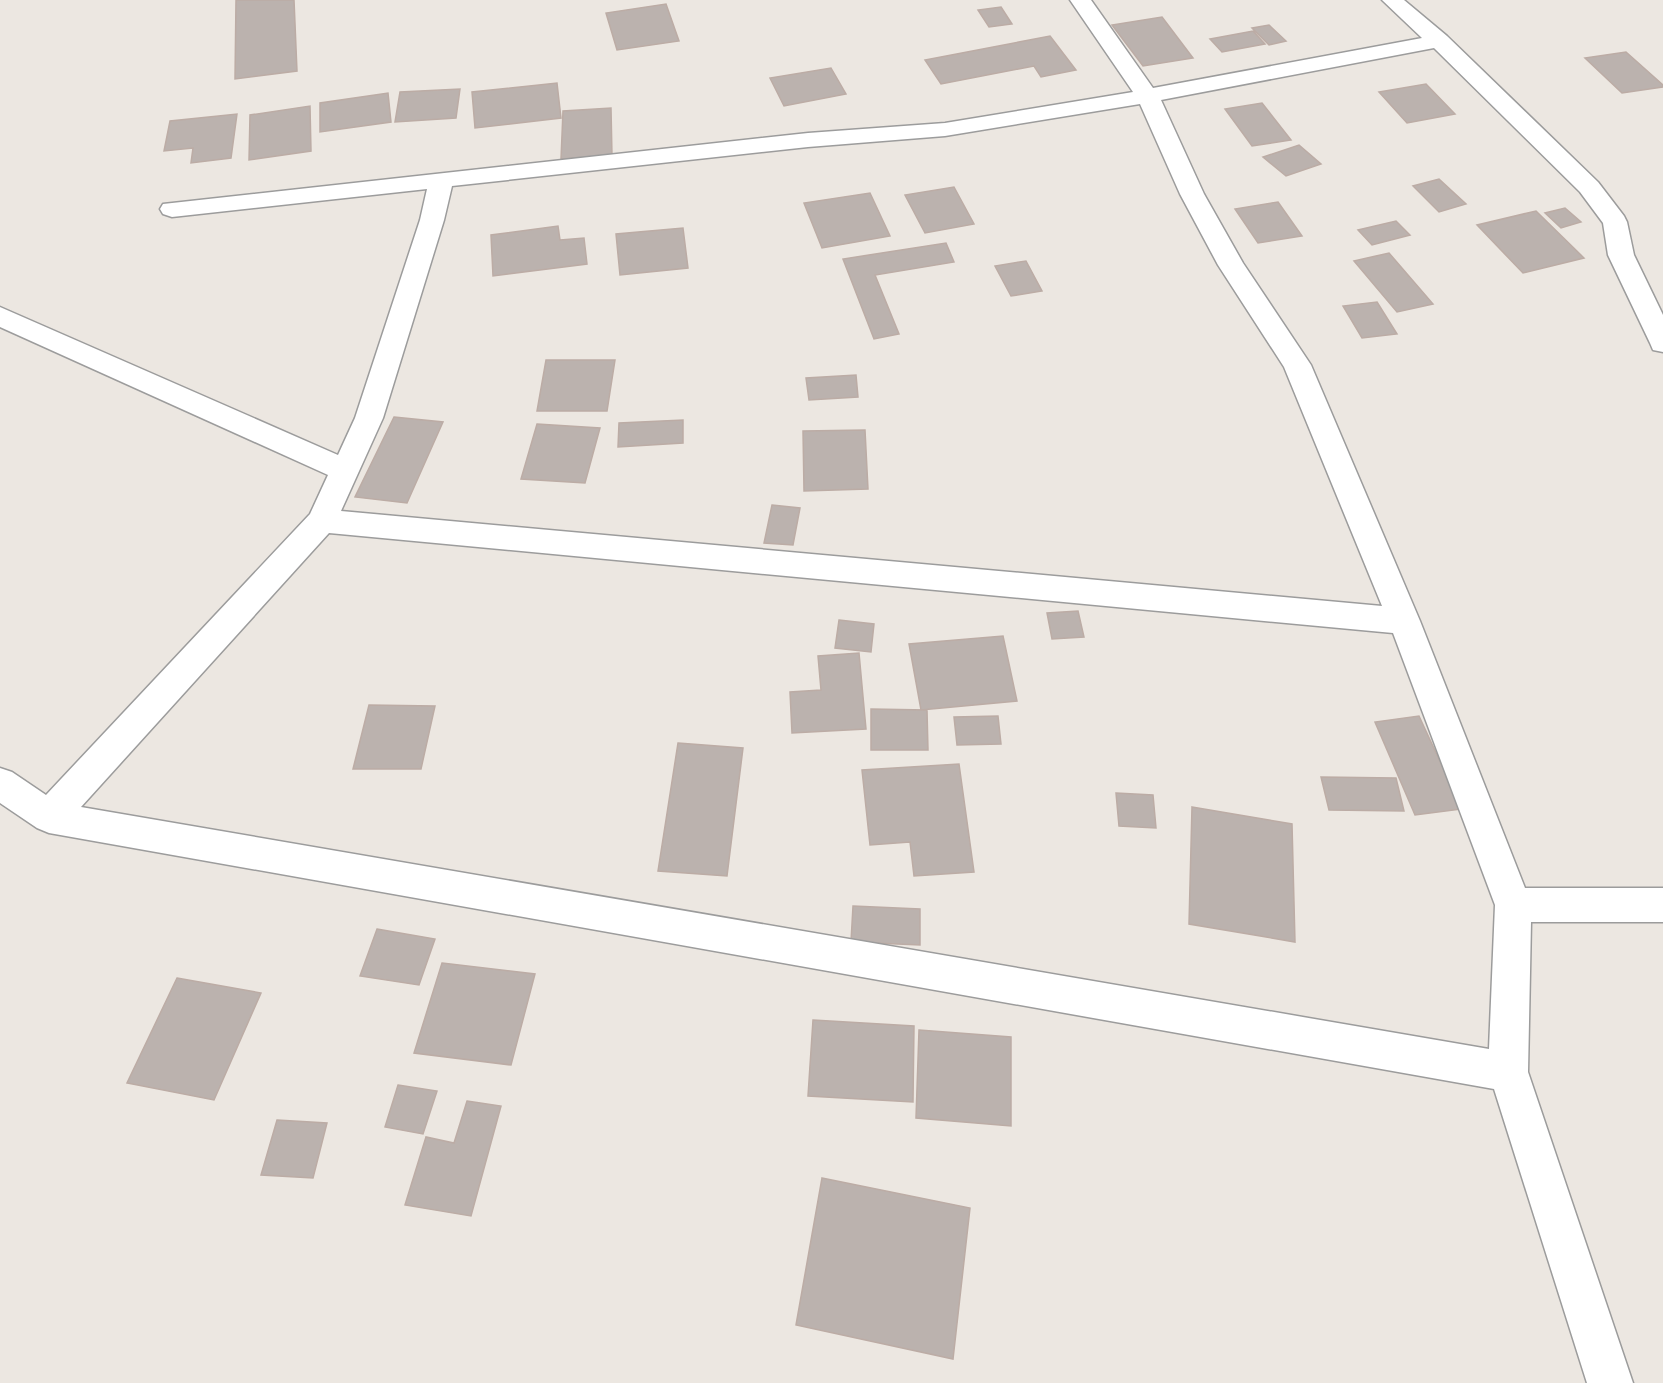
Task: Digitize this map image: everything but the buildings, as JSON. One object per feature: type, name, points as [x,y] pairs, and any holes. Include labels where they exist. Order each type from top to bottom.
[{"type":"street","points":[[1080,0],[1148,97],[1192,194],[1231,265],[1297,365],[1404,621],[1513,905],[1508,1072],[1610,1383]]},
{"type":"street","points":[[1392,0],[1439,41],[1589,187],[1615,222],[1622,255],[1663,343]]},
{"type":"street","points":[[172,209],[441,182],[808,140],[860,139],[973,127],[1148,97],[1439,41]]},
{"type":"street","points":[[49,817],[322,521],[369,418],[432,220],[441,182]]},
{"type":"street","points":[[0,316],[345,470]]},
{"type":"street","points":[[322,521],[1404,621]]},
{"type":"street","points":[[0,783],[49,817],[1508,1072]]},
{"type":"street","points":[[1513,905],[1663,905]]}]
